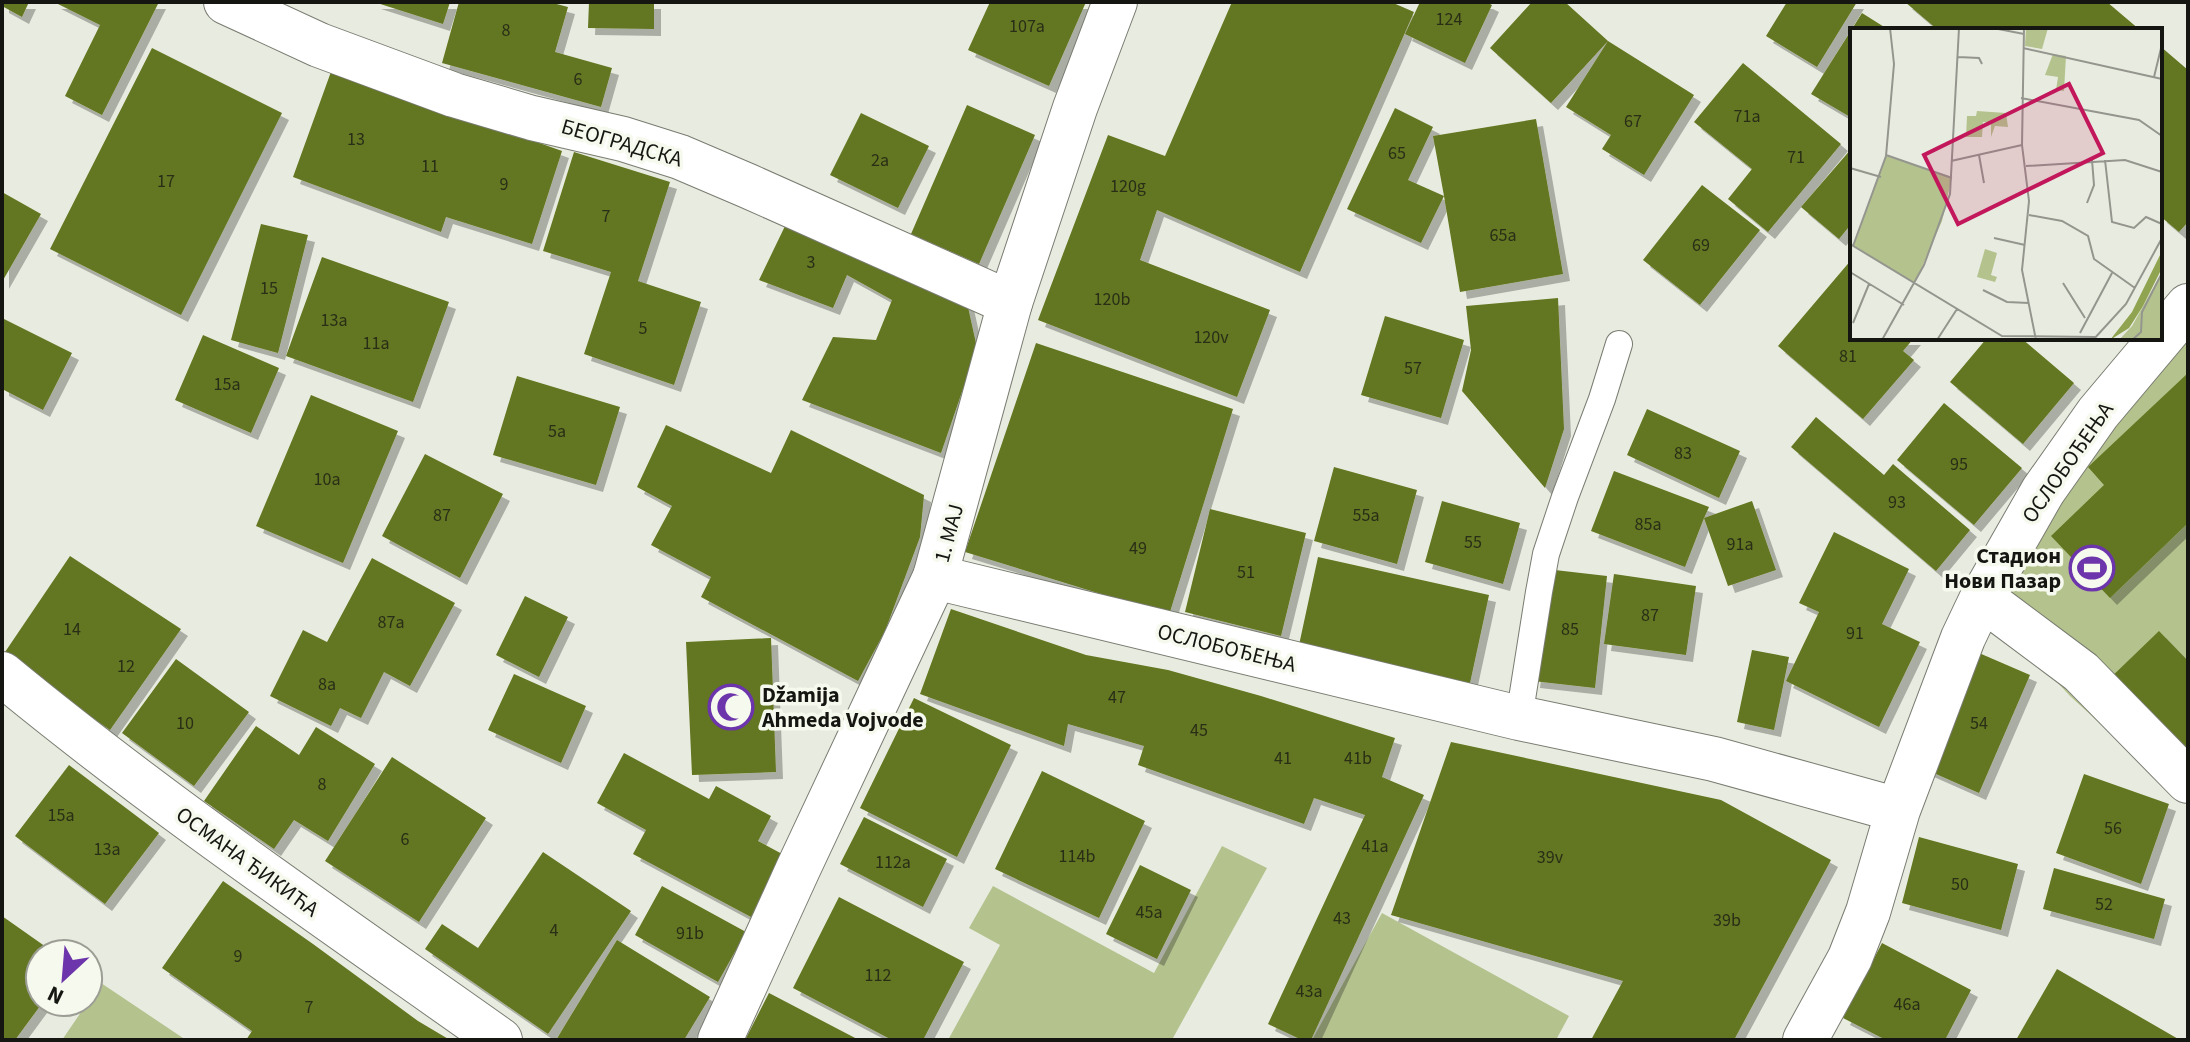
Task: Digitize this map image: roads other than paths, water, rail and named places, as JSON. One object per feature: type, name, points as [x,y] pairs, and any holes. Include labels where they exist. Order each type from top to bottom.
[{"type":"street","name":"БЕОГРАДСКА","points":[[226,2],[319,45],[442,91],[680,157],[1010,303]]},
{"type":"street","name":"1. МАЈ","points":[[720,1040],[935,577],[1010,303],[1070,123],[1115,2]]},
{"type":"street","name":"ОСЛОБОЂЕЊА","points":[[2162,338],[2188,306]]},
{"type":"street","name":"ОСЛОБОЂЕЊА","points":[[1805,1040],[1850,958],[1868,912],[1898,810],[1963,638],[1982,598],[2036,503],[2089,426],[2160,340]]},
{"type":"street","name":"ОСЛОБОЂЕЊА","points":[[935,577],[1519,718],[1714,759],[1898,810]]},
{"type":"street","points":[[1982,598],[2081,672],[2188,781]]},
{"type":"street","name":"ОСМАНА ЂИКИЋА","points":[[2,674],[264,875],[500,1040]]},
{"type":"lane","points":[[1519,718],[1546,554],[1619,344]]},
{"type":"place","name":"Стадион Нови Пазар","points":[[2092,568]]},
{"type":"place","name":"Džamija Ahmeda Vojvode","points":[[731,707]]}]
